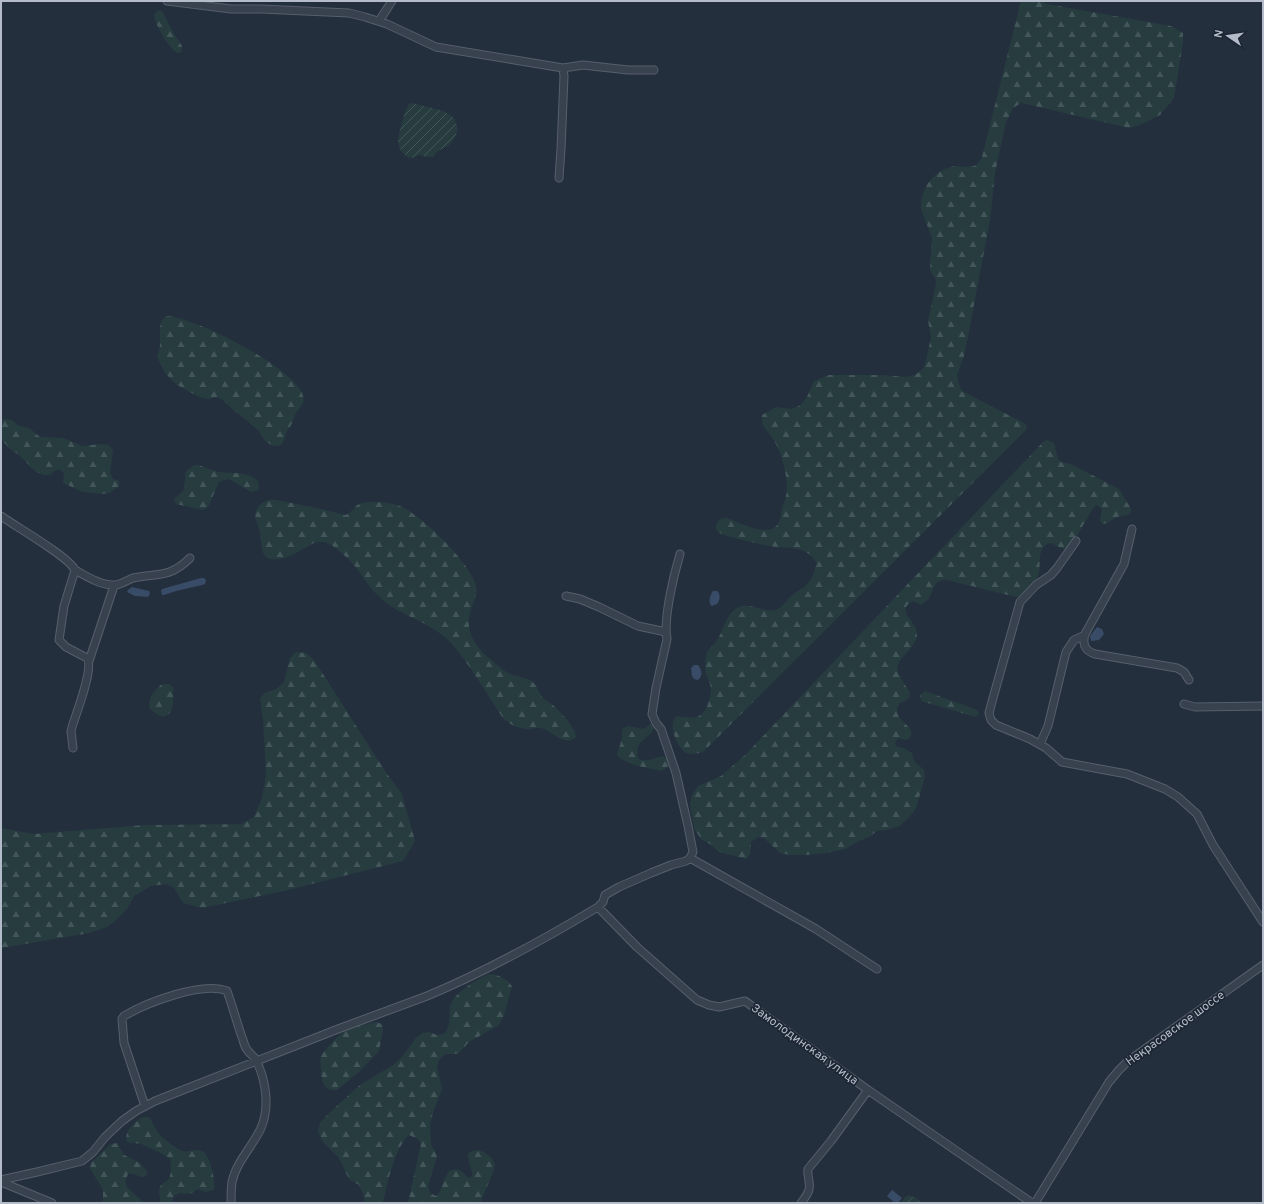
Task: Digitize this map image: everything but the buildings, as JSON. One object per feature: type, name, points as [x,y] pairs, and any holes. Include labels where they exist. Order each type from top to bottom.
[{"type":"street","points":[[167,1],[231,9],[349,13],[365,16],[379,21],[436,46],[563,68],[583,64],[628,70],[654,70]]},
{"type":"street","points":[[379,21],[392,1]]},
{"type":"street","points":[[558,178],[561,149],[563,68]]},
{"type":"street","points":[[1,516],[60,555],[73,566],[75,570],[86,577],[114,586],[134,578],[168,574],[180,567],[190,558]]},
{"type":"street","points":[[1132,530],[1121,569],[1085,635],[1083,643],[1091,652],[1177,668],[1184,672],[1189,680]]},
{"type":"street","points":[[1076,541],[1057,568],[1036,585],[1020,602],[989,713],[991,720],[996,726],[1018,733],[1040,744],[1062,762],[1127,774],[1165,789],[1178,797],[1197,814],[1213,845],[1263,922]]},
{"type":"street","points":[[1,1181],[82,1160],[94,1152],[105,1137],[122,1121],[145,1106],[201,1082],[427,996],[464,980],[506,959],[598,907],[603,902],[605,895],[619,887],[671,865],[686,861],[690,858],[693,852],[676,774],[661,729],[656,723],[652,714],[667,639],[666,632],[673,581],[680,554]]},
{"type":"street","points":[[75,570],[64,606],[59,640],[66,647],[84,655],[89,661]]},
{"type":"street","points":[[73,748],[71,732],[73,724],[87,678],[90,665],[89,661],[114,586]]},
{"type":"street","points":[[566,596],[580,599],[638,626],[666,632]]},
{"type":"street","points":[[1040,744],[1048,726],[1066,652],[1074,640],[1085,635]]},
{"type":"street","points":[[1184,704],[1195,707],[1263,706]]},
{"type":"street","points":[[690,858],[816,929],[877,970]]},
{"type":"street","name":"Замолодинская улица","points":[[598,907],[637,946],[697,1000],[709,1006],[719,1007],[745,1001],[868,1090],[1033,1203]]},
{"type":"street","name":"Некрасовское шоссе","points":[[1033,1203],[1109,1082],[1119,1070],[1263,965]]},
{"type":"street","points":[[145,1106],[124,1043],[122,1019],[128,1014],[165,998],[210,988],[227,990],[247,1050],[256,1061],[265,1087],[266,1108],[262,1126],[238,1167],[232,1181],[231,1203]]},
{"type":"street","points":[[801,1203],[809,1192],[810,1184],[807,1174],[808,1169],[831,1141],[868,1090]]},
{"type":"street","points":[[1,1181],[52,1203]]},
{"type":"green space","points":[[1021,1],[1041,1],[1047,4],[1171,26],[1183,33],[1183,42],[1174,98],[1160,115],[1140,125],[1129,128],[1021,103],[1013,108],[1006,122],[995,173],[990,220],[964,356],[957,375],[962,391],[1026,424],[1027,429],[703,752],[689,754],[680,747],[677,742],[673,731],[674,720],[676,717],[697,717],[706,709],[711,688],[706,674],[705,663],[707,653],[718,639],[728,617],[734,610],[746,606],[752,606],[770,611],[778,609],[783,606],[791,596],[810,581],[817,564],[807,552],[794,548],[771,546],[747,541],[721,534],[716,529],[718,521],[724,518],[761,530],[773,528],[780,520],[787,488],[784,465],[774,440],[764,427],[762,415],[776,407],[792,409],[801,405],[807,397],[814,381],[829,375],[882,375],[906,377],[915,375],[923,369],[931,337],[928,321],[936,280],[930,268],[932,238],[921,209],[923,194],[930,181],[941,171],[955,166],[974,166],[978,164],[982,157]]},
{"type":"green space","points":[[158,10],[162,11],[182,46],[180,53],[177,53],[170,46],[160,30],[154,15]]},
{"type":"green space","points":[[410,103],[415,103],[445,112],[456,122],[457,130],[455,138],[450,144],[437,151],[433,157],[418,155],[409,158],[404,155],[399,147],[398,142],[400,128]]},
{"type":"green space","points":[[166,316],[179,318],[220,334],[264,359],[283,372],[296,385],[304,399],[281,445],[273,446],[265,441],[258,430],[223,400],[217,397],[208,399],[199,397],[177,385],[165,373],[157,356],[160,346],[160,327],[162,320]]},
{"type":"green space","points":[[1,420],[12,420],[19,426],[29,428],[40,437],[63,438],[82,446],[101,444],[109,445],[113,450],[110,473],[113,479],[119,481],[119,486],[109,493],[102,494],[83,492],[63,483],[64,473],[60,470],[56,470],[50,475],[43,475],[35,471],[1,439]]},
{"type":"green space","points":[[1047,440],[1054,443],[1058,459],[1061,462],[1071,464],[1119,489],[1131,509],[1131,512],[1128,515],[1116,517],[1108,523],[1103,524],[1100,521],[1102,509],[1097,505],[1093,508],[1070,548],[1063,549],[1051,543],[1045,545],[1042,549],[1040,557],[1037,579],[1022,596],[1016,597],[943,580],[937,583],[929,598],[921,605],[913,601],[908,605],[906,612],[916,629],[917,634],[913,644],[899,662],[898,672],[910,695],[908,699],[900,703],[897,709],[900,718],[910,729],[911,733],[910,738],[906,740],[898,738],[895,743],[896,746],[912,753],[914,761],[924,770],[925,777],[916,808],[912,814],[900,826],[877,831],[869,837],[845,849],[826,853],[790,855],[780,853],[764,838],[758,837],[751,842],[750,854],[746,859],[719,852],[710,844],[702,840],[694,829],[690,804],[692,795],[698,786],[721,776],[745,755],[1044,441]]},
{"type":"green space","points":[[194,465],[219,472],[244,474],[258,481],[259,488],[257,491],[251,492],[229,479],[219,482],[208,507],[203,510],[176,504],[174,499],[184,489],[186,471]]},
{"type":"green space","points":[[269,500],[317,508],[345,515],[350,513],[362,503],[387,503],[400,506],[420,519],[456,553],[472,577],[476,586],[476,592],[469,619],[469,628],[472,637],[481,651],[505,671],[512,675],[530,680],[536,686],[543,698],[557,708],[568,721],[576,734],[576,737],[572,740],[563,740],[545,729],[522,728],[512,725],[503,718],[465,661],[451,643],[428,625],[393,608],[385,602],[379,597],[350,561],[332,546],[324,542],[316,542],[284,558],[268,558],[263,552],[260,532],[255,517],[258,507]]},
{"type":"green space","points":[[296,652],[306,653],[314,660],[385,771],[402,794],[415,841],[403,861],[284,891],[202,908],[183,903],[174,888],[167,884],[151,886],[134,896],[127,909],[107,927],[90,933],[1,948],[1,828],[33,834],[145,825],[242,824],[254,817],[262,798],[266,775],[263,719],[260,699],[264,693],[276,689],[284,682],[290,658]]},
{"type":"green space","points":[[162,684],[169,684],[173,687],[173,706],[169,714],[166,716],[157,714],[150,709],[149,705],[150,698],[156,689]]},
{"type":"green space","points":[[925,691],[977,710],[979,714],[974,717],[921,701],[920,695]]},
{"type":"green space","points":[[650,724],[654,729],[639,745],[637,752],[638,758],[642,760],[651,760],[665,757],[668,759],[669,766],[661,771],[634,765],[621,759],[617,755],[622,739],[623,728],[628,726],[644,729]]},
{"type":"green space","points":[[489,974],[502,978],[512,987],[504,1015],[499,1025],[469,1042],[459,1053],[445,1054],[439,1060],[437,1067],[442,1089],[433,1112],[430,1125],[431,1144],[437,1156],[428,1186],[430,1193],[436,1196],[438,1194],[449,1171],[458,1170],[469,1178],[472,1176],[468,1154],[475,1150],[483,1152],[491,1157],[495,1165],[480,1203],[408,1203],[421,1144],[418,1139],[409,1135],[404,1141],[396,1157],[389,1177],[383,1203],[365,1203],[359,1185],[349,1179],[339,1158],[323,1142],[318,1131],[320,1123],[360,1085],[393,1065],[402,1057],[416,1038],[422,1033],[429,1032],[437,1035],[444,1034],[449,1025],[450,1008],[455,997],[471,983]]},
{"type":"green space","points":[[376,1022],[382,1024],[383,1030],[379,1051],[360,1071],[337,1090],[332,1090],[326,1087],[322,1078],[321,1057],[323,1053],[344,1032],[358,1026]]},
{"type":"green space","points":[[143,1117],[149,1117],[157,1131],[170,1144],[180,1150],[187,1152],[199,1150],[205,1153],[212,1169],[214,1190],[205,1192],[198,1189],[190,1194],[179,1193],[174,1196],[172,1203],[161,1203],[159,1189],[170,1177],[170,1159],[163,1154],[141,1144],[127,1142],[126,1138],[130,1127]]},
{"type":"green space","points":[[117,1143],[124,1155],[140,1163],[147,1171],[144,1177],[128,1174],[125,1182],[127,1187],[144,1203],[103,1203],[103,1190],[90,1168],[91,1163],[111,1144]]},
{"type":"green space","points":[[909,1195],[922,1203],[901,1203],[905,1197]]},
{"type":"water","points":[[201,578],[206,580],[205,584],[162,595],[162,589]]},
{"type":"water","points":[[132,587],[149,591],[150,594],[148,597],[135,596],[127,592]]},
{"type":"water","points":[[713,591],[717,591],[720,597],[717,604],[712,606],[710,604],[710,596]]},
{"type":"water","points":[[1097,627],[1102,629],[1104,634],[1099,640],[1091,641],[1090,636]]},
{"type":"water","points":[[694,665],[698,665],[701,671],[701,677],[698,680],[694,679],[692,676],[691,668]]},
{"type":"water","points":[[892,1190],[902,1198],[898,1203],[895,1203],[887,1196]]}]
